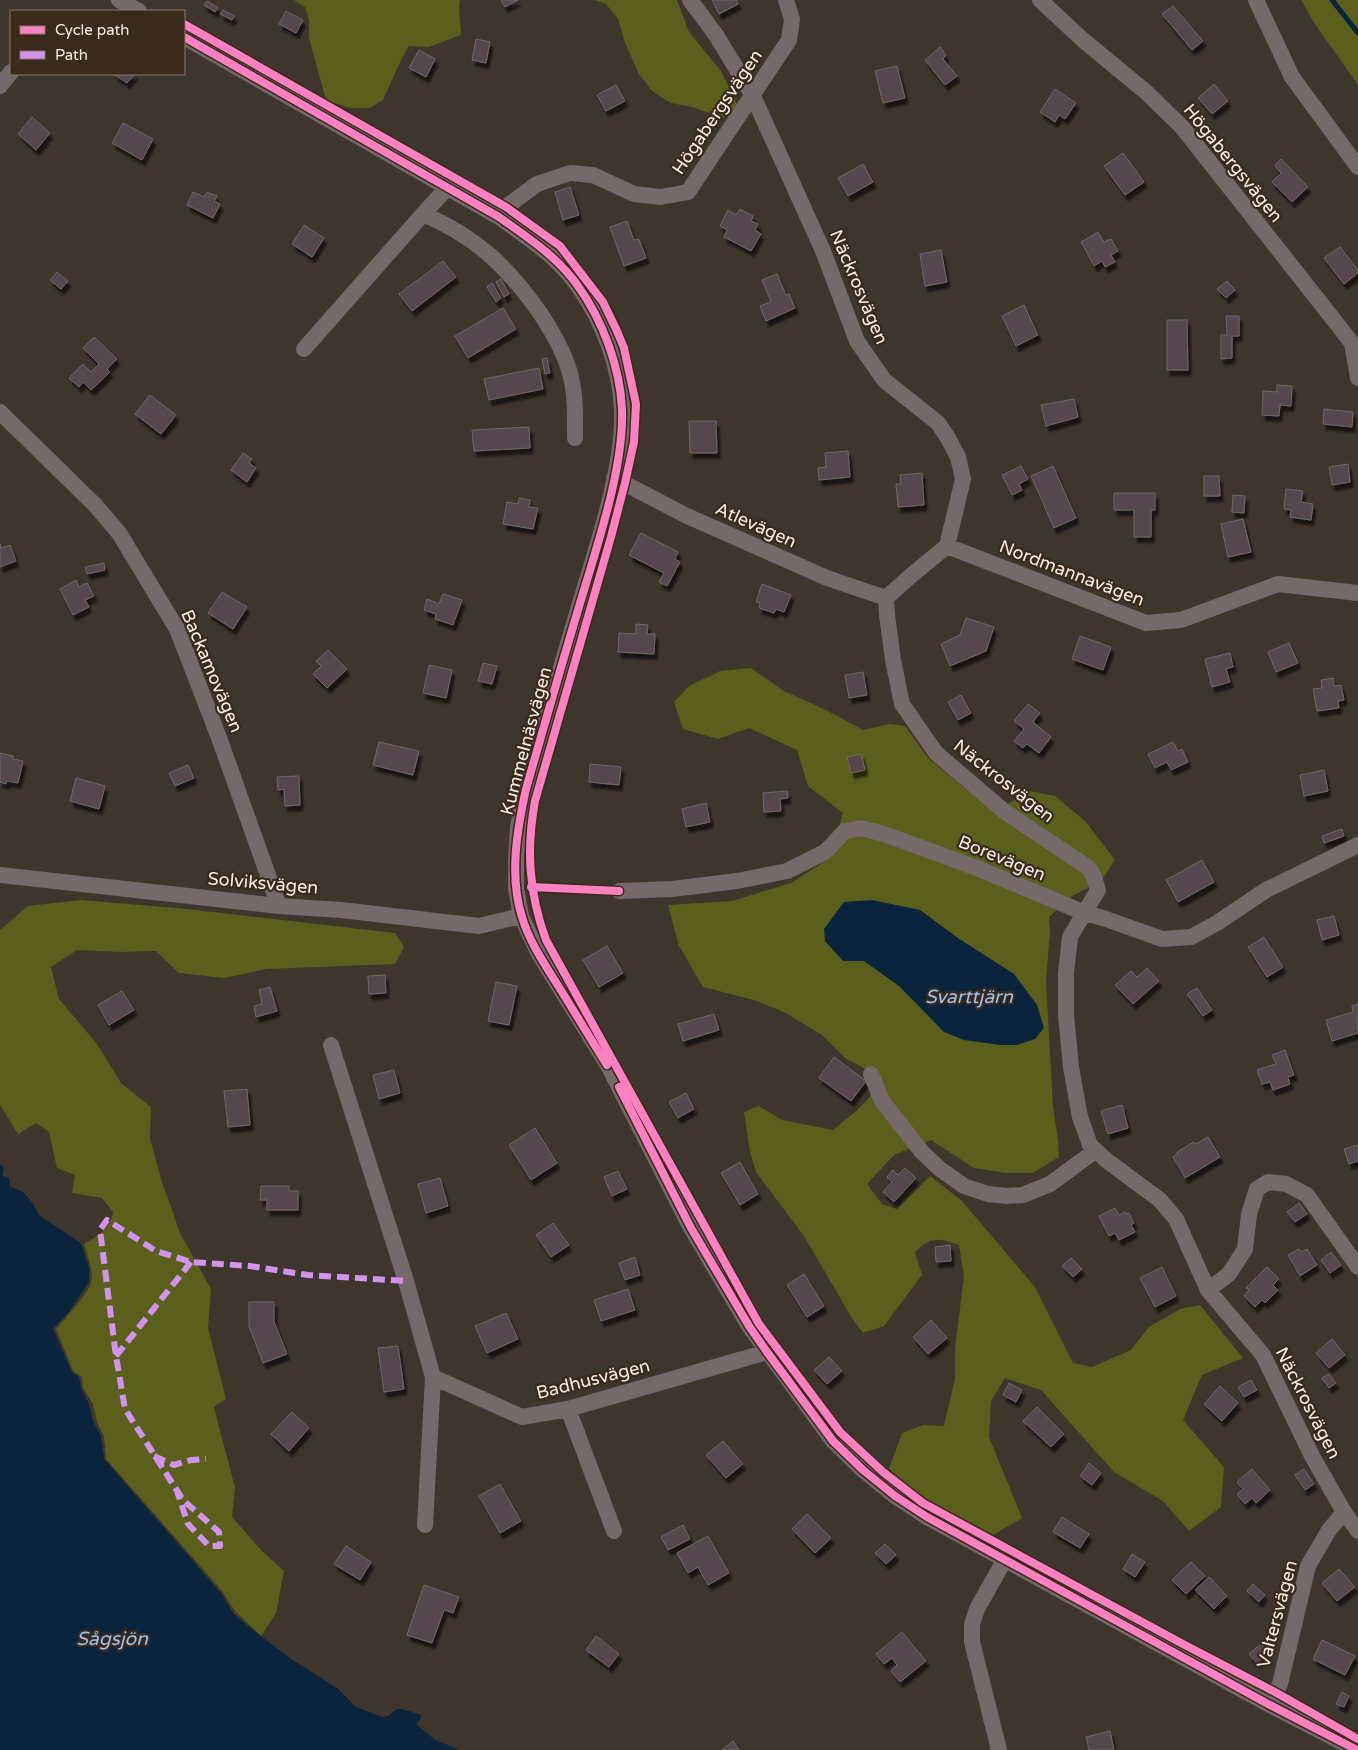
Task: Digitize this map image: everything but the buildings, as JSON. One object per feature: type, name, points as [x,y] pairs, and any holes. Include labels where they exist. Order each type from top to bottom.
[{"type":"street","points":[[119,0],[137,10]]},
{"type":"street","name":"Näckrosvägen","points":[[690,0],[716,35],[753,96],[824,251],[857,341],[884,380],[938,423],[958,457],[962,479],[947,546]]},
{"type":"street","name":"Högabergsvägen","points":[[499,217],[506,207],[537,184],[570,173],[593,176],[634,194],[661,197],[688,192],[753,96],[788,40],[792,19],[786,0]]},
{"type":"street","name":"Högabergsvägen","points":[[1040,0],[1083,40],[1146,92],[1182,127],[1352,344],[1358,378]]},
{"type":"street","points":[[1256,0],[1292,77],[1358,167]]},
{"type":"street","name":"Kummelnäsvägen","points":[[185,38],[499,217],[539,246],[572,279],[593,310],[605,336],[621,392],[622,431],[614,478],[593,561],[526,789],[518,827],[516,888],[521,916],[539,954],[608,1067],[691,1228],[749,1326],[833,1441],[863,1470],[895,1496],[927,1517],[1268,1704],[1357,1750]]},
{"type":"street","points":[[0,86],[10,73]]},
{"type":"street","points":[[304,349],[447,188]]},
{"type":"street","points":[[423,214],[442,222],[469,238],[494,257],[517,282],[536,308],[563,352],[570,372],[575,401],[575,438]]},
{"type":"street","name":"Backamovägen","points":[[0,412],[89,497],[118,533],[177,629],[218,735],[279,906]]},
{"type":"street","name":"Atlevägen","points":[[614,478],[687,516],[827,578],[886,598]]},
{"type":"street","points":[[886,598],[947,546]]},
{"type":"street","name":"Nordmannavägen","points":[[947,546],[1146,622],[1181,620],[1278,584],[1358,593]]},
{"type":"street","name":"Näckrosvägen","points":[[886,598],[893,660],[902,704],[936,753],[1004,811],[1089,868],[1094,877],[1098,890],[1070,936],[1066,973],[1066,1015],[1071,1067],[1080,1117],[1090,1145],[1095,1151],[1160,1200],[1176,1219],[1208,1290],[1263,1355],[1312,1456],[1344,1512],[1358,1531]]},
{"type":"street","name":"Borevägen","points":[[619,891],[672,889],[737,881],[787,871],[825,852],[845,831],[861,828],[884,834],[977,868],[1085,913],[1106,918],[1162,939],[1191,937],[1217,923],[1266,890],[1358,845]]},
{"type":"street","name":"Solviksvägen","points":[[0,875],[479,926],[521,916]]},
{"type":"street","points":[[331,1045],[406,1281],[433,1377],[425,1525]]},
{"type":"street","points":[[871,1074],[882,1100],[922,1152],[940,1170],[964,1186],[988,1194],[1023,1195],[1050,1184],[1095,1151]]},
{"type":"street","points":[[1208,1290],[1229,1274],[1245,1249],[1249,1214],[1257,1189],[1268,1182],[1286,1184],[1307,1195],[1358,1267]]},
{"type":"street","name":"Badhusvägen","points":[[433,1377],[522,1417],[568,1410],[767,1352]]},
{"type":"street","points":[[568,1410],[614,1531]]},
{"type":"street","name":"Valtersvägen","points":[[1268,1704],[1280,1684],[1308,1566],[1329,1530],[1344,1512]]},
{"type":"street","points":[[1000,1750],[972,1642],[972,1624],[977,1609],[1004,1559]]},
{"type":"green space","points":[[294,0],[460,0],[461,35],[429,47],[409,46],[383,100],[370,108],[350,108],[326,100],[309,38],[309,20],[305,7]]},
{"type":"green space","points":[[595,0],[677,0],[689,32],[721,71],[737,104],[733,118],[721,117],[692,107],[671,103],[652,91],[639,74],[625,43],[618,19],[606,4]]},
{"type":"green space","points":[[1301,0],[1358,0],[1358,85],[1315,24]]},
{"type":"green space","points":[[751,668],[784,691],[828,711],[863,730],[890,724],[905,726],[929,759],[994,812],[1030,791],[1055,796],[1086,822],[1115,860],[1101,881],[1072,896],[1049,917],[1050,931],[1046,981],[1053,1106],[1059,1157],[1033,1173],[1006,1173],[974,1168],[931,1140],[894,1155],[867,1184],[882,1204],[897,1209],[930,1176],[962,1201],[1035,1287],[1073,1363],[1092,1367],[1131,1350],[1149,1327],[1180,1309],[1200,1305],[1243,1358],[1202,1375],[1183,1420],[1224,1467],[1221,1507],[1189,1531],[1163,1501],[1114,1472],[1041,1390],[1005,1378],[991,1401],[989,1437],[1022,1518],[993,1535],[935,1506],[889,1469],[902,1433],[923,1425],[944,1426],[955,1379],[955,1348],[964,1276],[959,1245],[935,1240],[925,1243],[920,1247],[915,1252],[922,1275],[884,1326],[863,1333],[852,1318],[804,1236],[756,1172],[750,1152],[744,1112],[759,1106],[782,1120],[833,1130],[870,1097],[873,1073],[845,1058],[822,1035],[784,1012],[754,1000],[703,987],[679,946],[668,905],[732,901],[791,883],[830,858],[843,813],[808,786],[797,750],[749,728],[718,739],[683,729],[674,702],[689,686],[720,671]]},
{"type":"green space","points":[[80,900],[177,908],[395,933],[404,947],[395,964],[266,969],[225,978],[179,973],[156,951],[77,950],[51,967],[59,999],[97,1044],[121,1083],[151,1107],[150,1139],[162,1182],[180,1233],[211,1289],[208,1328],[226,1399],[214,1407],[235,1488],[232,1517],[262,1551],[284,1571],[276,1613],[261,1636],[235,1611],[222,1591],[106,1459],[104,1437],[97,1422],[93,1404],[83,1388],[82,1377],[73,1371],[56,1329],[81,1299],[91,1282],[91,1268],[84,1244],[99,1235],[109,1223],[113,1212],[102,1198],[72,1193],[75,1175],[57,1168],[49,1132],[36,1123],[18,1134],[0,1105],[0,930],[28,906]]},
{"type":"water","name":"Svarttjärn","points":[[872,900],[920,910],[958,938],[1014,974],[1037,1005],[1044,1028],[1035,1039],[1017,1045],[1000,1045],[964,1040],[944,1032],[899,986],[864,961],[843,961],[825,941],[824,929],[844,902]]},
{"type":"water","name":"Sågsjön","points":[[0,1164],[4,1167],[3,1176],[9,1178],[10,1187],[22,1191],[31,1201],[39,1215],[81,1243],[89,1268],[89,1282],[69,1312],[53,1329],[72,1372],[79,1377],[93,1421],[101,1436],[104,1459],[221,1593],[233,1613],[254,1631],[294,1661],[337,1688],[356,1707],[382,1717],[388,1716],[397,1709],[421,1715],[420,1720],[416,1724],[435,1740],[460,1750],[0,1750]]},
{"type":"waterway","points":[[1332,0],[1358,33]]},
{"type":"marked path","points":[[176,1488],[188,1524],[209,1546],[220,1546],[219,1532],[183,1500],[125,1409],[116,1356],[100,1230],[107,1220],[156,1251],[191,1262],[250,1266],[308,1275],[406,1281]]},
{"type":"marked path","points":[[116,1356],[191,1262]]},
{"type":"marked path","points":[[154,1456],[174,1465],[191,1460],[206,1459]]},
{"type":"cycle path","points":[[185,25],[506,207],[560,246],[603,302],[617,331],[624,348],[636,404],[634,442],[611,537],[535,801],[530,854],[533,888],[540,923],[546,940],[759,1324],[840,1432],[883,1472],[923,1503],[1275,1692],[1358,1739]]},
{"type":"cycle path","points":[[185,38],[499,217],[520,232],[552,257],[578,286],[595,314],[609,345],[618,377],[622,409],[622,430],[615,476],[604,524],[526,789],[517,837],[515,869],[518,901],[529,935],[542,960],[607,1065]]},
{"type":"cycle path","points":[[531,887],[619,891]]},
{"type":"cycle path","points":[[619,1087],[691,1228],[749,1326],[833,1441],[863,1470],[895,1496],[927,1517],[1268,1704],[1357,1750]]}]
